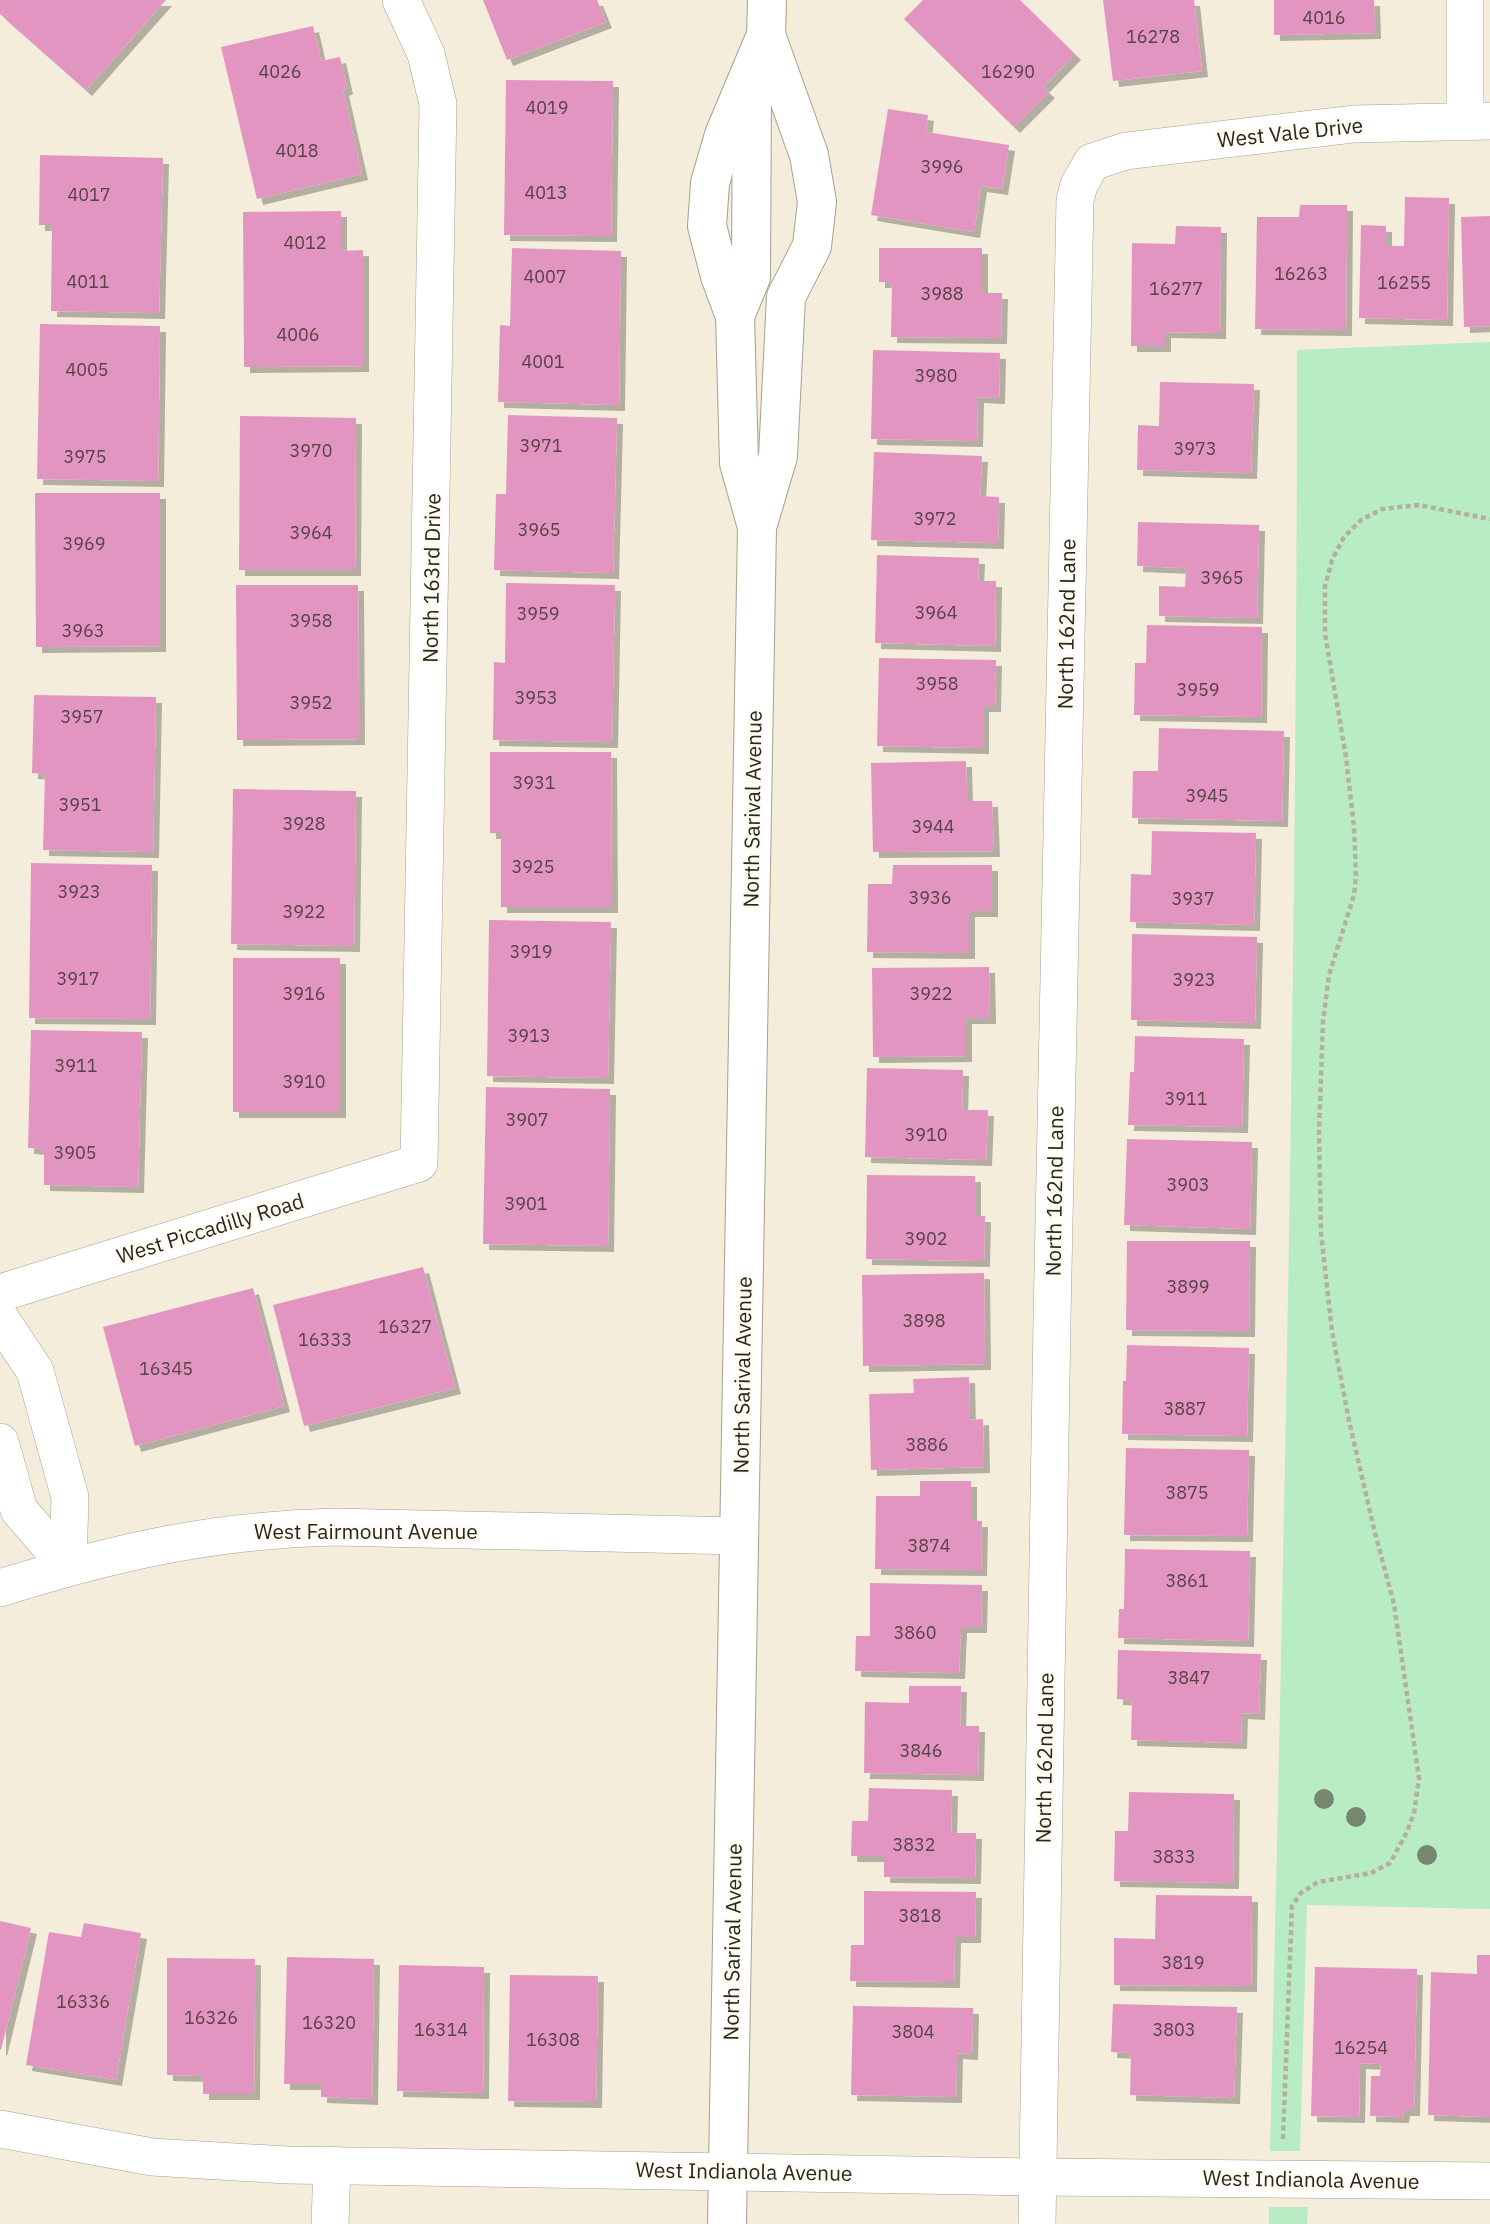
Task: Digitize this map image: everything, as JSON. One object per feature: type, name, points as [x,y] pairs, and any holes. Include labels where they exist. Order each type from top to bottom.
[{"type":"street","name":"North 163rd Drive","points":[[401,0],[426,54],[438,104],[419,1163]]},
{"type":"street","points":[[1465,0],[1477,121]]},
{"type":"street","name":"North Sarival Avenue","points":[[757,527],[739,463],[735,316],[707,226],[710,183],[724,135],[752,71],[766,17]]},
{"type":"street","name":"North Sarival Avenue","points":[[727,2224],[757,527],[778,456],[786,297],[812,246],[817,202],[809,155],[766,17]]},
{"type":"street","name":"West Vale Drive","points":[[1092,162],[1126,151],[1291,130],[1354,124],[1477,121]]},
{"type":"street","name":"North 162nd Lane","points":[[1037,2224],[1075,200],[1079,185],[1092,162]]},
{"type":"street","name":"West Piccadilly Road","points":[[0,1293],[419,1163]]},
{"type":"street","points":[[0,1318],[35,1371],[71,1497],[68,1567]]},
{"type":"street","points":[[0,1442],[19,1510],[68,1567]]},
{"type":"street","name":"West Fairmount Avenue","points":[[0,1588],[68,1567],[170,1543],[273,1529],[334,1527],[739,1536]]},
{"type":"street","name":"West Indianola Avenue","points":[[0,2129],[152,2157],[332,2165],[1038,2177],[1490,2181]]},
{"type":"street","points":[[330,2224],[332,2165]]},
{"type":"path","points":[[1283,2178],[1286,2011],[1292,1906],[1301,1893],[1318,1882],[1371,1873],[1390,1863],[1414,1813],[1419,1778],[1394,1604],[1349,1422],[1332,1331],[1322,1244],[1319,1133],[1323,1021],[1329,975],[1352,903],[1356,876],[1348,769],[1325,634],[1325,586],[1337,548],[1352,528],[1370,514],[1394,507],[1419,505],[1490,519]]},
{"type":"green space","points":[[1490,342],[1490,1909],[1307,1905],[1300,2151],[1270,2151],[1292,1026],[1297,350]]},
{"type":"green space","points":[[1269,2207],[1308,2207],[1307,2224],[1269,2224]]},
{"type":"building","points":[[0,0],[166,0],[86,90],[0,14]]},
{"type":"building","points":[[483,0],[597,0],[606,22],[507,60]]},
{"type":"building","points":[[923,0],[1020,0],[1075,54],[1043,87],[1049,92],[1014,127],[904,19]]},
{"type":"building","points":[[1103,0],[1194,0],[1202,71],[1113,81]]},
{"type":"building","points":[[1274,0],[1374,0],[1375,33],[1274,35]]},
{"type":"building","points":[[313,26],[321,61],[340,57],[347,88],[343,90],[362,174],[257,199],[221,47]]},
{"type":"building","points":[[506,80],[613,81],[611,236],[504,235]]},
{"type":"building","points":[[888,109],[928,115],[926,132],[1009,145],[1002,189],[981,186],[974,232],[871,215]]},
{"type":"building","points":[[40,155],[163,158],[159,313],[51,311],[52,225],[39,225]]},
{"type":"building","points":[[1405,197],[1449,198],[1447,320],[1359,318],[1361,225],[1386,226],[1386,246],[1404,246]]},
{"type":"building","points":[[1300,205],[1347,205],[1346,330],[1255,329],[1257,217],[1299,217]]},
{"type":"building","points":[[341,211],[341,251],[363,250],[363,366],[244,367],[243,212]]},
{"type":"building","points":[[1490,216],[1490,326],[1464,327],[1461,217]]},
{"type":"building","points":[[1176,226],[1221,227],[1220,333],[1165,332],[1165,346],[1131,346],[1132,243],[1175,244]]},
{"type":"building","points":[[512,248],[621,251],[619,405],[498,402],[500,325],[510,326]]},
{"type":"building","points":[[879,248],[982,248],[982,293],[1002,293],[1001,338],[891,337],[892,282],[879,282]]},
{"type":"building","points":[[40,324],[160,326],[158,481],[37,479]]},
{"type":"building","points":[[873,350],[1000,353],[999,398],[978,397],[977,441],[871,439]]},
{"type":"building","points":[[1160,382],[1254,384],[1251,473],[1137,470],[1138,425],[1159,426]]},
{"type":"building","points":[[508,415],[617,418],[613,573],[494,570],[496,494],[506,494]]},
{"type":"building","points":[[240,416],[356,418],[355,570],[239,570]]},
{"type":"building","points":[[874,452],[982,456],[980,496],[999,497],[998,543],[871,540]]},
{"type":"building","points":[[35,493],[160,493],[160,646],[36,647]]},
{"type":"building","points":[[1138,522],[1259,525],[1257,618],[1159,616],[1159,586],[1185,587],[1186,568],[1137,566]]},
{"type":"building","points":[[877,555],[979,558],[978,581],[996,581],[995,646],[875,643]]},
{"type":"building","points":[[506,583],[615,585],[612,742],[493,740],[494,662],[505,663]]},
{"type":"building","points":[[236,585],[358,585],[359,739],[237,740]]},
{"type":"building","points":[[1147,625],[1262,627],[1261,717],[1134,715],[1135,663],[1146,663]]},
{"type":"building","points":[[879,658],[996,660],[995,706],[983,706],[983,748],[877,746]]},
{"type":"building","points":[[34,695],[156,697],[153,852],[43,850],[45,774],[32,773]]},
{"type":"building","points":[[1159,728],[1284,731],[1282,821],[1132,818],[1133,771],[1158,771]]},
{"type":"building","points":[[490,752],[611,752],[612,907],[501,907],[501,833],[490,833]]},
{"type":"building","points":[[966,761],[967,801],[992,801],[994,851],[873,852],[871,763]]},
{"type":"building","points":[[233,789],[356,791],[354,946],[231,944]]},
{"type":"building","points":[[1152,831],[1256,833],[1254,925],[1130,922],[1131,874],[1151,875]]},
{"type":"building","points":[[31,863],[152,865],[150,1019],[29,1018]]},
{"type":"building","points":[[893,865],[992,865],[992,911],[969,911],[969,953],[867,952],[868,884],[892,884]]},
{"type":"building","points":[[489,920],[611,922],[608,1078],[487,1076]]},
{"type":"building","points":[[1132,934],[1257,937],[1255,1023],[1131,1020]]},
{"type":"building","points":[[233,958],[340,958],[340,1112],[233,1112]]},
{"type":"building","points":[[989,967],[990,1018],[966,1018],[966,1056],[873,1057],[872,968]]},
{"type":"building","points":[[31,1030],[142,1032],[138,1187],[44,1185],[44,1149],[28,1148]]},
{"type":"building","points":[[1135,1036],[1244,1039],[1242,1127],[1128,1125],[1130,1072],[1134,1072]]},
{"type":"building","points":[[867,1068],[963,1070],[962,1110],[988,1110],[986,1160],[865,1157]]},
{"type":"building","points":[[486,1087],[610,1089],[608,1246],[483,1244]]},
{"type":"building","points":[[1127,1139],[1252,1142],[1250,1229],[1124,1225]]},
{"type":"building","points":[[867,1175],[975,1176],[975,1216],[985,1216],[984,1261],[866,1259]]},
{"type":"building","points":[[1127,1241],[1250,1241],[1249,1331],[1126,1330]]},
{"type":"building","points":[[423,1267],[455,1388],[304,1426],[273,1305]]},
{"type":"building","points":[[984,1273],[985,1364],[863,1366],[862,1275]]},
{"type":"building","points":[[253,1288],[284,1406],[135,1446],[103,1327]]},
{"type":"building","points":[[1127,1345],[1249,1348],[1247,1436],[1122,1434]]},
{"type":"building","points":[[969,1377],[970,1420],[983,1419],[984,1467],[871,1470],[869,1394],[914,1393],[913,1379]]},
{"type":"building","points":[[1126,1448],[1249,1450],[1247,1536],[1124,1535]]},
{"type":"building","points":[[920,1481],[971,1481],[971,1521],[982,1521],[981,1570],[875,1569],[876,1496],[920,1496]]},
{"type":"building","points":[[1125,1549],[1250,1551],[1248,1641],[1118,1638],[1119,1609],[1124,1609]]},
{"type":"building","points":[[870,1583],[982,1585],[981,1627],[961,1627],[959,1673],[855,1671],[856,1636],[870,1636]]},
{"type":"building","points":[[1118,1650],[1261,1654],[1259,1714],[1242,1713],[1241,1743],[1131,1740],[1132,1700],[1117,1699]]},
{"type":"building","points":[[909,1686],[961,1686],[960,1726],[979,1726],[978,1775],[864,1773],[865,1702],[909,1703]]},
{"type":"building","points":[[869,1788],[952,1790],[951,1833],[976,1833],[975,1878],[884,1877],[884,1856],[851,1856],[852,1821],[868,1821]]},
{"type":"building","points":[[1129,1792],[1234,1794],[1233,1883],[1114,1881],[1115,1831],[1128,1831]]},
{"type":"building","points":[[864,1891],[976,1892],[975,1937],[955,1937],[954,1982],[850,1981],[851,1945],[864,1945]]},
{"type":"building","points":[[1156,1895],[1252,1896],[1251,1986],[1114,1985],[1114,1938],[1155,1939]]},
{"type":"building","points":[[0,1921],[31,1928],[1,2050],[0,2049]]},
{"type":"building","points":[[84,1923],[141,1933],[116,2080],[26,2065],[49,1932],[81,1937]]},
{"type":"building","points":[[1477,1955],[1490,1955],[1490,2117],[1428,2115],[1431,1972],[1477,1974]]},
{"type":"building","points":[[287,1957],[374,1959],[372,2099],[321,2097],[321,2084],[284,2084]]},
{"type":"building","points":[[167,1958],[255,1959],[254,2094],[203,2094],[203,2076],[167,2075]]},
{"type":"building","points":[[399,1965],[484,1967],[483,2093],[397,2091]]},
{"type":"building","points":[[1315,1967],[1417,1969],[1414,2110],[1404,2110],[1403,2117],[1370,2116],[1371,2076],[1380,2076],[1381,2064],[1360,2063],[1359,2117],[1311,2116]]},
{"type":"building","points":[[510,1975],[598,1976],[596,2102],[508,2101]]},
{"type":"building","points":[[1113,2004],[1237,2007],[1234,2098],[1130,2095],[1131,2053],[1111,2052]]},
{"type":"building","points":[[853,2006],[973,2008],[972,2054],[957,2053],[956,2097],[851,2095]]}]
